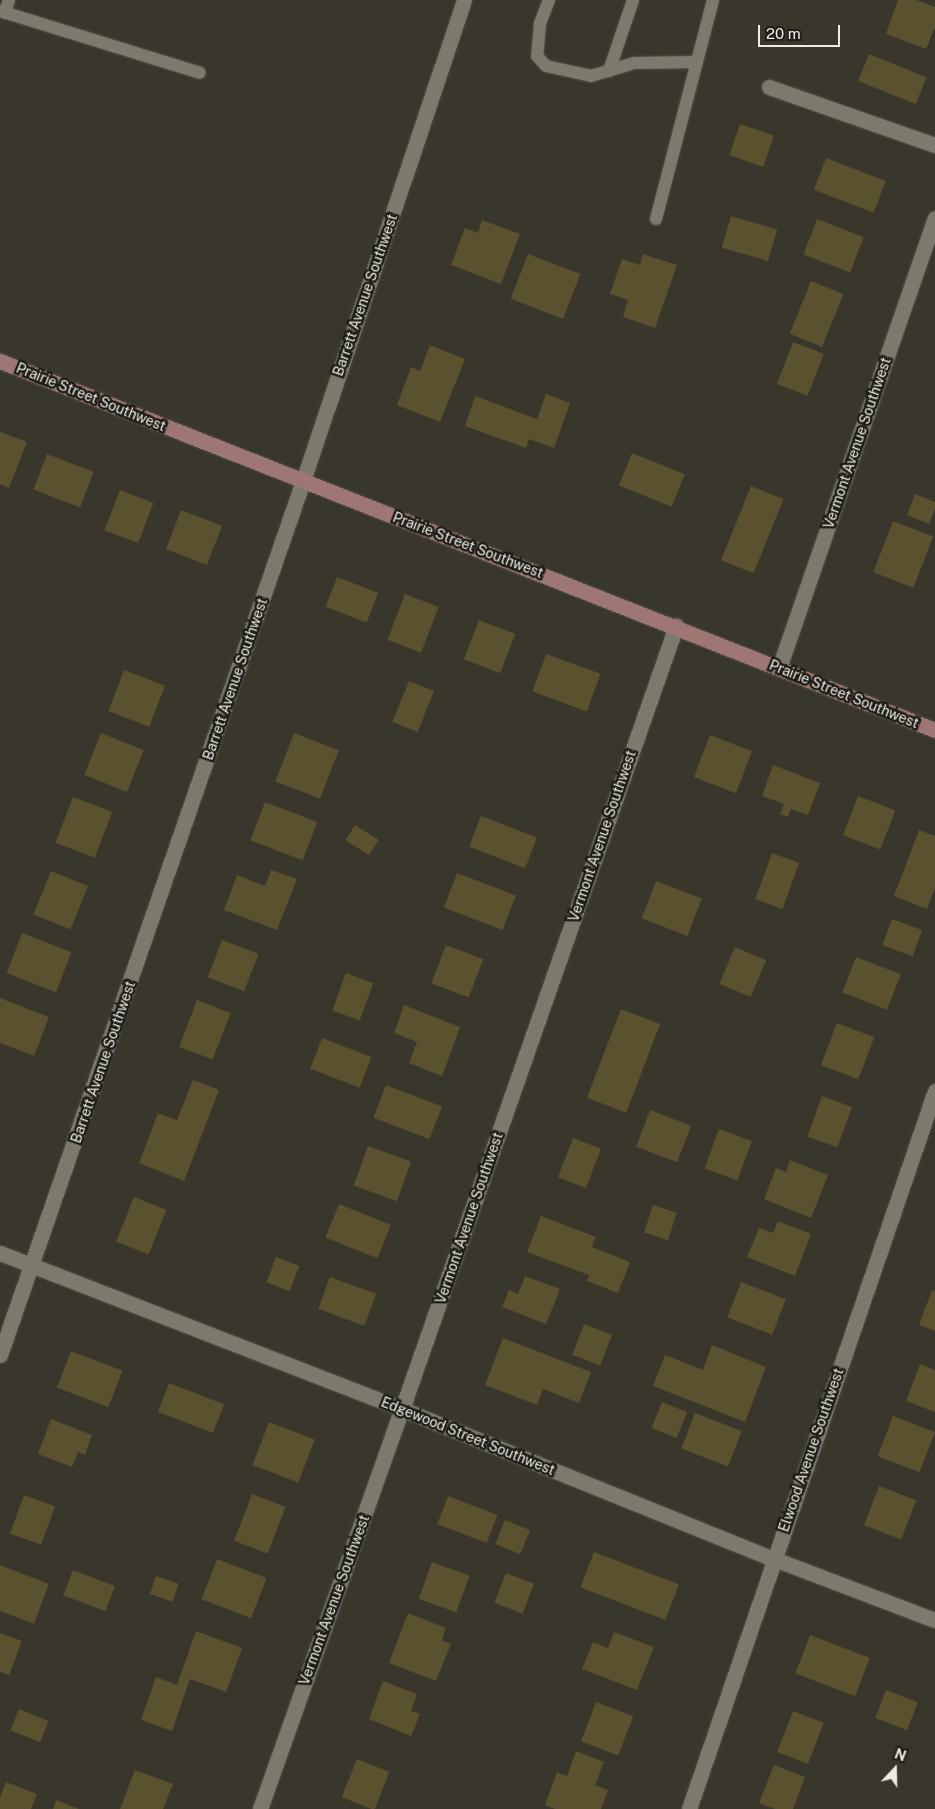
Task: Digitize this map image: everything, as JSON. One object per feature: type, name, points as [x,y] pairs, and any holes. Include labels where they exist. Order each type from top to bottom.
[{"type":"street","name":"Barrett Avenue Southwest","points":[[0,1355],[33,1266],[302,481],[464,0]]},
{"type":"street","points":[[770,87],[935,145]]},
{"type":"street","name":"Vermont Avenue Southwest","points":[[779,668],[935,218]]},
{"type":"street","name":"Prairie Street Southwest","points":[[0,361],[302,481],[676,626],[935,730]]},
{"type":"street","name":"Vermont Avenue Southwest","points":[[260,1809],[676,626]]},
{"type":"street","name":"Elwood Avenue Southwest","points":[[689,1809],[935,1091]]},
{"type":"street","name":"Edgewood Street Southwest","points":[[0,1252],[402,1409],[774,1559],[935,1620]]},
{"type":"lane","points":[[9,0],[3,12],[200,73]]},
{"type":"lane","points":[[549,0],[540,24],[537,56],[546,66],[591,76],[634,63],[697,62]]},
{"type":"lane","points":[[609,70],[633,0]]},
{"type":"lane","points":[[656,218],[714,0]]},
{"type":"building","points":[[898,0],[916,0],[935,7],[935,27],[926,49],[886,34]]},
{"type":"building","points":[[869,54],[926,77],[916,104],[858,81]]},
{"type":"building","points":[[740,124],[774,136],[763,167],[729,155]]},
{"type":"building","points":[[826,158],[886,181],[874,213],[814,190]]},
{"type":"building","points":[[731,216],[777,229],[768,261],[722,248]]},
{"type":"building","points":[[817,219],[864,237],[850,272],[803,254]]},
{"type":"building","points":[[482,220],[520,234],[501,284],[451,265],[465,228],[478,233]]},
{"type":"building","points":[[528,254],[580,274],[563,319],[511,299]]},
{"type":"building","points":[[643,254],[677,265],[655,328],[623,317],[628,300],[610,294],[622,259],[640,265]]},
{"type":"building","points":[[811,281],[843,294],[822,347],[790,334]]},
{"type":"building","points":[[793,342],[824,354],[808,396],[777,384]]},
{"type":"building","points":[[430,345],[465,359],[440,422],[397,405],[411,367],[420,371]]},
{"type":"building","points":[[546,394],[570,403],[554,448],[529,439],[526,448],[465,426],[475,396],[537,419]]},
{"type":"building","points":[[0,432],[27,442],[9,488],[0,484]]},
{"type":"building","points":[[632,453],[685,474],[672,507],[619,485]]},
{"type":"building","points":[[47,454],[94,472],[80,507],[33,489]]},
{"type":"building","points":[[751,486],[783,499],[753,573],[721,560]]},
{"type":"building","points":[[120,490],[154,503],[138,543],[105,530]]},
{"type":"building","points":[[915,494],[935,502],[935,509],[929,524],[907,515]]},
{"type":"building","points":[[181,510],[222,526],[207,565],[166,549]]},
{"type":"building","points":[[893,521],[933,536],[913,588],[873,572]]},
{"type":"building","points":[[337,577],[378,593],[367,623],[326,607]]},
{"type":"building","points":[[405,594],[439,607],[421,653],[387,640]]},
{"type":"building","points":[[479,620],[515,634],[500,673],[464,659]]},
{"type":"building","points":[[546,654],[601,674],[587,711],[532,692]]},
{"type":"building","points":[[124,670],[165,686],[149,727],[108,711]]},
{"type":"building","points":[[409,681],[434,691],[418,732],[393,722]]},
{"type":"building","points":[[101,733],[144,750],[127,792],[84,775]]},
{"type":"building","points":[[294,733],[339,750],[320,799],[275,782]]},
{"type":"building","points":[[710,735],[752,751],[736,793],[694,777]]},
{"type":"building","points":[[773,765],[820,783],[808,815],[791,809],[788,817],[780,814],[784,804],[762,796]]},
{"type":"building","points":[[858,796],[895,810],[880,850],[843,835]]},
{"type":"building","points":[[73,797],[112,812],[95,858],[55,843]]},
{"type":"building","points":[[265,802],[317,822],[303,860],[250,840]]},
{"type":"building","points":[[481,816],[537,838],[525,868],[469,847]]},
{"type":"building","points":[[355,825],[379,840],[369,855],[345,840]]},
{"type":"building","points":[[919,830],[935,836],[935,888],[927,909],[894,896]]},
{"type":"building","points":[[772,853],[799,863],[782,909],[755,899]]},
{"type":"building","points":[[271,870],[297,879],[277,930],[224,910],[237,875],[265,886]]},
{"type":"building","points":[[51,871],[88,886],[70,930],[33,915]]},
{"type":"building","points":[[457,873],[516,896],[503,930],[444,908]]},
{"type":"building","points":[[656,881],[702,899],[687,936],[642,918]]},
{"type":"building","points":[[892,919],[922,930],[912,956],[882,945]]},
{"type":"building","points":[[22,933],[71,952],[56,992],[7,973]]},
{"type":"building","points":[[222,940],[258,954],[244,991],[208,977]]},
{"type":"building","points":[[446,945],[483,959],[469,998],[431,983]]},
{"type":"building","points":[[735,947],[766,960],[751,997],[719,984]]},
{"type":"building","points":[[856,957],[901,974],[887,1010],[842,992]]},
{"type":"building","points":[[346,973],[373,983],[360,1021],[332,1011]]},
{"type":"building","points":[[0,998],[49,1017],[34,1056],[0,1043]]},
{"type":"building","points":[[197,1000],[231,1013],[213,1060],[179,1047]]},
{"type":"building","points":[[404,1005],[460,1027],[442,1076],[409,1063],[417,1042],[394,1033]]},
{"type":"building","points":[[621,1009],[660,1024],[626,1113],[587,1098]]},
{"type":"building","points":[[837,1023],[874,1037],[858,1079],[821,1065]]},
{"type":"building","points":[[322,1038],[371,1057],[360,1088],[310,1069]]},
{"type":"building","points":[[193,1080],[219,1090],[184,1181],[139,1163],[158,1113],[177,1120]]},
{"type":"building","points":[[386,1085],[442,1107],[429,1139],[373,1118]]},
{"type":"building","points":[[822,1096],[852,1107],[837,1147],[807,1136]]},
{"type":"building","points":[[650,1110],[691,1126],[677,1162],[636,1146]]},
{"type":"building","points":[[719,1129],[752,1141],[738,1180],[705,1168]]},
{"type":"building","points":[[573,1138],[601,1149],[586,1188],[558,1177]]},
{"type":"building","points":[[368,1146],[411,1162],[397,1201],[354,1185]]},
{"type":"building","points":[[790,1160],[828,1175],[811,1218],[764,1199],[776,1168],[786,1172]]},
{"type":"building","points":[[134,1197],[166,1210],[148,1255],[116,1242]]},
{"type":"building","points":[[339,1204],[391,1225],[377,1258],[326,1237]]},
{"type":"building","points":[[653,1205],[677,1213],[668,1240],[644,1233]]},
{"type":"building","points":[[541,1216],[596,1237],[592,1247],[630,1262],[618,1293],[587,1281],[589,1275],[527,1252]]},
{"type":"building","points":[[778,1221],[811,1234],[795,1276],[747,1257],[759,1228],[773,1233]]},
{"type":"building","points":[[276,1257],[299,1266],[290,1291],[266,1282]]},
{"type":"building","points":[[525,1276],[560,1289],[546,1324],[502,1307],[509,1290],[518,1294]]},
{"type":"building","points":[[330,1277],[376,1294],[364,1326],[318,1309]]},
{"type":"building","points":[[741,1282],[786,1299],[772,1335],[727,1317]]},
{"type":"building","points":[[932,1290],[935,1291],[935,1331],[919,1325]]},
{"type":"building","points":[[584,1324],[612,1335],[600,1366],[572,1355]]},
{"type":"building","points":[[503,1338],[591,1372],[579,1403],[543,1389],[537,1405],[485,1385]]},
{"type":"building","points":[[712,1345],[766,1367],[745,1422],[653,1386],[665,1355],[703,1370]]},
{"type":"building","points":[[71,1351],[122,1371],[108,1407],[57,1387]]},
{"type":"building","points":[[920,1364],[935,1370],[935,1412],[906,1401]]},
{"type":"building","points":[[169,1383],[224,1404],[213,1433],[158,1412]]},
{"type":"building","points":[[662,1402],[687,1412],[677,1438],[652,1428]]},
{"type":"building","points":[[695,1413],[742,1431],[728,1466],[681,1448]]},
{"type":"building","points":[[893,1416],[935,1432],[920,1472],[878,1456]]},
{"type":"building","points":[[51,1419],[92,1435],[85,1455],[78,1452],[72,1467],[38,1454]]},
{"type":"building","points":[[269,1422],[315,1440],[298,1483],[253,1465]]},
{"type":"building","points":[[879,1486],[916,1500],[901,1540],[864,1525]]},
{"type":"building","points":[[252,1494],[286,1507],[268,1554],[234,1541]]},
{"type":"building","points":[[24,1495],[55,1506],[41,1545],[10,1534]]},
{"type":"building","points":[[448,1496],[497,1515],[487,1543],[437,1524]]},
{"type":"building","points":[[505,1520],[530,1530],[520,1554],[495,1544]]},
{"type":"building","points":[[594,1552],[679,1585],[665,1620],[580,1587]]},
{"type":"building","points":[[217,1559],[266,1578],[251,1618],[202,1599]]},
{"type":"building","points":[[432,1562],[470,1576],[456,1612],[419,1599]]},
{"type":"building","points":[[0,1565],[49,1584],[34,1624],[0,1611]]},
{"type":"building","points":[[73,1570],[115,1586],[105,1611],[63,1595]]},
{"type":"building","points":[[506,1573],[534,1584],[523,1614],[495,1603]]},
{"type":"building","points":[[156,1576],[179,1584],[173,1602],[150,1594]]},
{"type":"building","points":[[408,1613],[446,1628],[442,1640],[451,1644],[436,1681],[389,1663]]},
{"type":"building","points":[[196,1631],[242,1648],[226,1692],[190,1679],[172,1731],[141,1720],[156,1677],[177,1685]]},
{"type":"building","points":[[614,1632],[654,1647],[637,1690],[582,1669],[593,1642],[608,1648]]},
{"type":"building","points":[[0,1633],[22,1641],[9,1675],[0,1672]]},
{"type":"building","points":[[810,1635],[870,1658],[855,1696],[795,1673]]},
{"type":"building","points":[[383,1681],[417,1694],[411,1711],[420,1714],[411,1736],[369,1719]]},
{"type":"building","points":[[886,1690],[918,1702],[907,1730],[875,1718]]},
{"type":"building","points":[[596,1702],[633,1716],[618,1756],[581,1741]]},
{"type":"building","points":[[19,1709],[49,1721],[40,1742],[10,1730]]},
{"type":"building","points":[[793,1711],[824,1723],[808,1764],[777,1752]]},
{"type":"building","points":[[576,1751],[604,1762],[595,1785],[608,1790],[601,1809],[555,1809],[545,1805],[557,1772],[567,1776]]},
{"type":"building","points":[[357,1759],[389,1772],[375,1809],[342,1797]]},
{"type":"building","points":[[774,1765],[805,1777],[793,1809],[775,1809],[759,1803]]},
{"type":"building","points":[[135,1770],[173,1784],[163,1809],[120,1809]]},
{"type":"building","points":[[6,1782],[37,1794],[31,1809],[0,1809],[0,1797]]},
{"type":"building","points":[[56,1800],[79,1809],[53,1809]]}]
